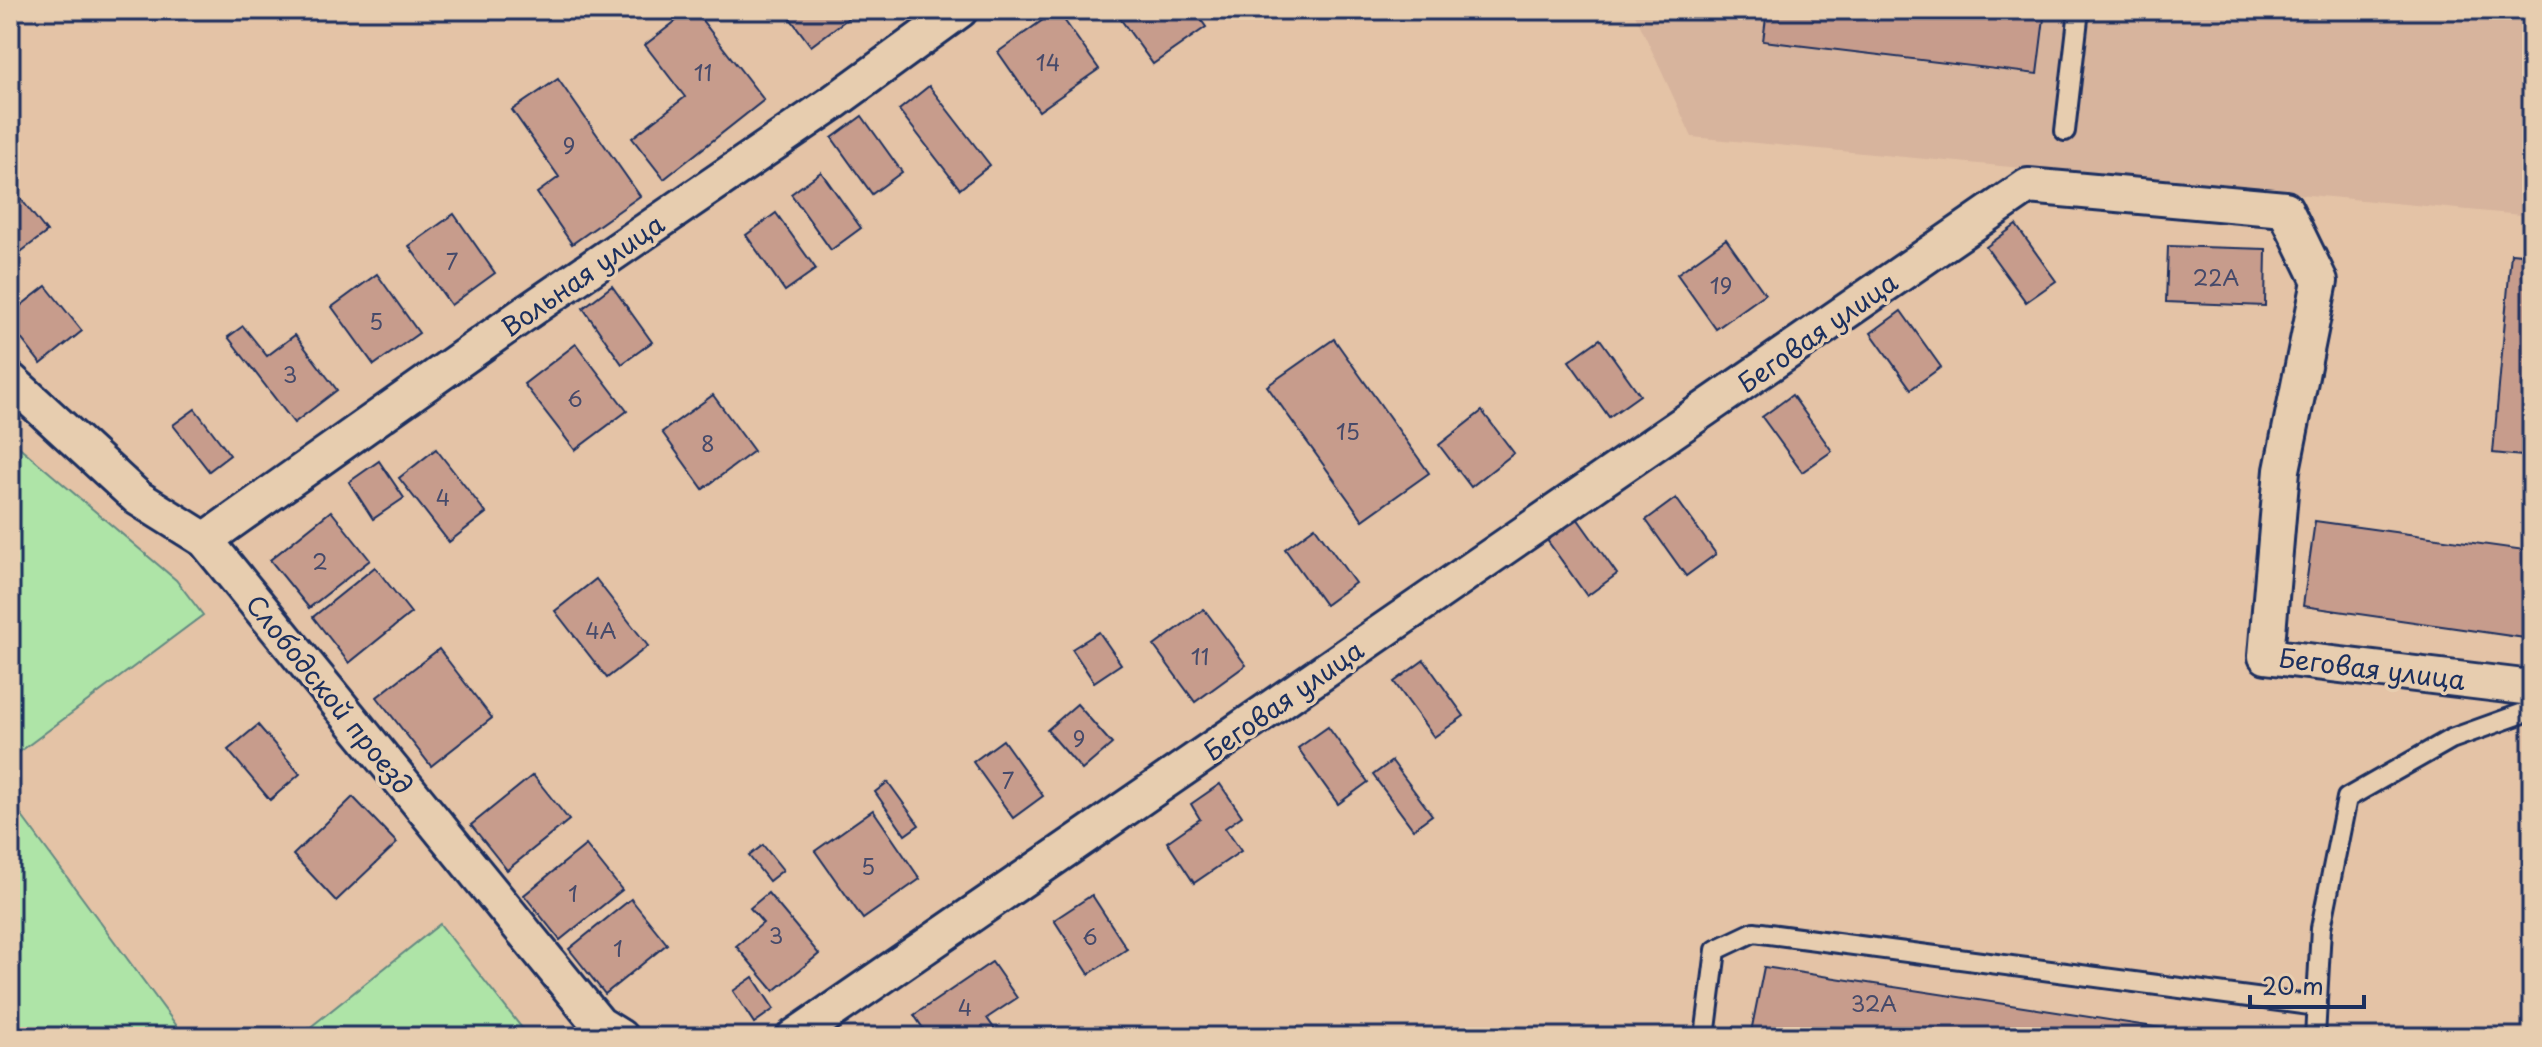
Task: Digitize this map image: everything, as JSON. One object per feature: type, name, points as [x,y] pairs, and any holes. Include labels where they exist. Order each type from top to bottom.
[{"type":"street","name":"Вольная улица","points":[[205,540],[520,317],[831,104],[960,10]]},
{"type":"street","name":"Беговая улица","points":[[794,1037],[2028,186],[2285,209],[2320,281],[2282,470],[2266,656],[2532,688]]},
{"type":"street","name":"Слободской проезд","points":[[10,380],[138,498],[205,540],[599,1024],[620,1037]]},
{"type":"lane","points":[[2065,131],[2079,10]]},
{"type":"lane","points":[[2315,1037],[2321,928],[2347,798],[2451,739],[2532,710]]},
{"type":"lane","points":[[1705,1037],[1716,950],[1754,932],[2317,1006]]},
{"type":"shaded area","points":[[1633,10],[2532,10],[2532,216],[1692,137]]},
{"type":"green space","points":[[10,439],[176,580],[203,615],[10,759]]},
{"type":"green space","points":[[10,800],[185,1037],[10,1037]]},
{"type":"green space","points":[[440,924],[529,1037],[298,1037]]},
{"type":"building","points":[[694,10],[764,100],[664,179],[632,138],[685,97],[645,45]]},
{"type":"building","points":[[784,10],[859,10],[811,46]]},
{"type":"building","points":[[1057,10],[1099,69],[1039,111],[998,52]]},
{"type":"building","points":[[1129,10],[1194,10],[1206,27],[1153,64],[1119,17]]},
{"type":"building","points":[[1767,10],[2045,10],[2037,74],[1763,41]]},
{"type":"building","points":[[558,79],[640,196],[572,244],[537,193],[559,177],[512,110]]},
{"type":"building","points":[[929,86],[990,165],[960,189],[899,110]]},
{"type":"building","points":[[862,116],[902,172],[872,194],[832,138]]},
{"type":"building","points":[[821,172],[861,228],[831,250],[791,194]]},
{"type":"building","points":[[21,199],[47,232],[10,260],[10,208]]},
{"type":"building","points":[[776,213],[816,269],[785,291],[746,235]]},
{"type":"building","points":[[454,214],[495,273],[451,305],[409,246]]},
{"type":"building","points":[[2016,225],[2056,281],[2026,302],[1986,247]]},
{"type":"building","points":[[1726,239],[1765,294],[1716,329],[1677,274]]},
{"type":"building","points":[[2168,246],[2266,249],[2265,306],[2166,302]]},
{"type":"building","points":[[2511,253],[2532,255],[2532,457],[2493,453]]},
{"type":"building","points":[[377,274],[419,333],[374,365],[332,307]]},
{"type":"building","points":[[46,286],[82,331],[41,364],[10,324],[10,314]]},
{"type":"building","points":[[612,286],[652,342],[622,364],[583,308]]},
{"type":"building","points":[[1901,311],[1941,367],[1911,389],[1871,333]]},
{"type":"building","points":[[243,326],[267,356],[295,335],[337,390],[294,423],[228,337]]},
{"type":"building","points":[[1334,339],[1429,473],[1363,520],[1267,386]]},
{"type":"building","points":[[1600,339],[1640,395],[1609,417],[1569,361]]},
{"type":"building","points":[[576,344],[627,411],[575,450],[524,384]]},
{"type":"building","points":[[713,395],[754,451],[703,489],[662,432]]},
{"type":"building","points":[[1792,395],[1832,451],[1802,472],[1762,417]]},
{"type":"building","points":[[195,409],[230,455],[209,471],[173,425]]},
{"type":"building","points":[[1482,411],[1514,453],[1471,487],[1439,445]]},
{"type":"building","points":[[436,449],[486,513],[449,542],[399,478]]},
{"type":"building","points":[[379,461],[404,498],[373,519],[349,482]]},
{"type":"building","points":[[1676,498],[1716,554],[1686,576],[1646,520]]},
{"type":"building","points":[[331,511],[370,560],[309,608],[270,560]]},
{"type":"building","points":[[1577,518],[1617,574],[1587,596],[1547,540]]},
{"type":"building","points":[[2315,521],[2532,551],[2532,639],[2303,606]]},
{"type":"building","points":[[1315,527],[1355,583],[1325,605],[1285,549]]},
{"type":"building","points":[[375,567],[411,613],[349,663],[313,617]]},
{"type":"building","points":[[596,579],[648,646],[607,678],[555,611]]},
{"type":"building","points":[[1204,609],[1246,665],[1195,702],[1154,646]]},
{"type":"building","points":[[1099,632],[1121,664],[1094,682],[1072,649]]},
{"type":"building","points":[[439,649],[492,718],[431,766],[377,697]]},
{"type":"building","points":[[1424,660],[1464,716],[1434,737],[1394,682]]},
{"type":"building","points":[[1077,704],[1112,744],[1082,770],[1047,730]]},
{"type":"building","points":[[258,725],[300,774],[270,800],[228,750]]},
{"type":"building","points":[[1328,727],[1368,782],[1338,804],[1298,748]]},
{"type":"building","points":[[1003,740],[1043,796],[1013,818],[973,762]]},
{"type":"building","points":[[1392,761],[1432,815],[1413,829],[1373,775]]},
{"type":"building","points":[[533,775],[569,820],[507,870],[471,825]]},
{"type":"building","points":[[888,782],[919,825],[905,835],[875,792]]},
{"type":"building","points":[[1220,784],[1242,816],[1225,828],[1241,851],[1194,883],[1167,842],[1200,819],[1191,804]]},
{"type":"building","points":[[353,797],[397,843],[336,901],[293,855]]},
{"type":"building","points":[[873,810],[920,879],[863,919],[815,851]]},
{"type":"building","points":[[586,845],[622,890],[560,940],[524,895]]},
{"type":"building","points":[[763,845],[783,870],[769,881],[749,856]]},
{"type":"building","points":[[768,893],[819,954],[774,991],[736,946],[763,923],[750,908]]},
{"type":"building","points":[[1092,895],[1127,949],[1089,974],[1054,920]]},
{"type":"building","points":[[631,899],[667,944],[605,994],[569,949]]},
{"type":"building","points":[[992,962],[1017,998],[987,1018],[1000,1037],[929,1037],[914,1015]]},
{"type":"building","points":[[1764,967],[2219,1037],[1750,1037]]},
{"type":"building","points":[[753,977],[774,1009],[754,1023],[733,991]]}]
